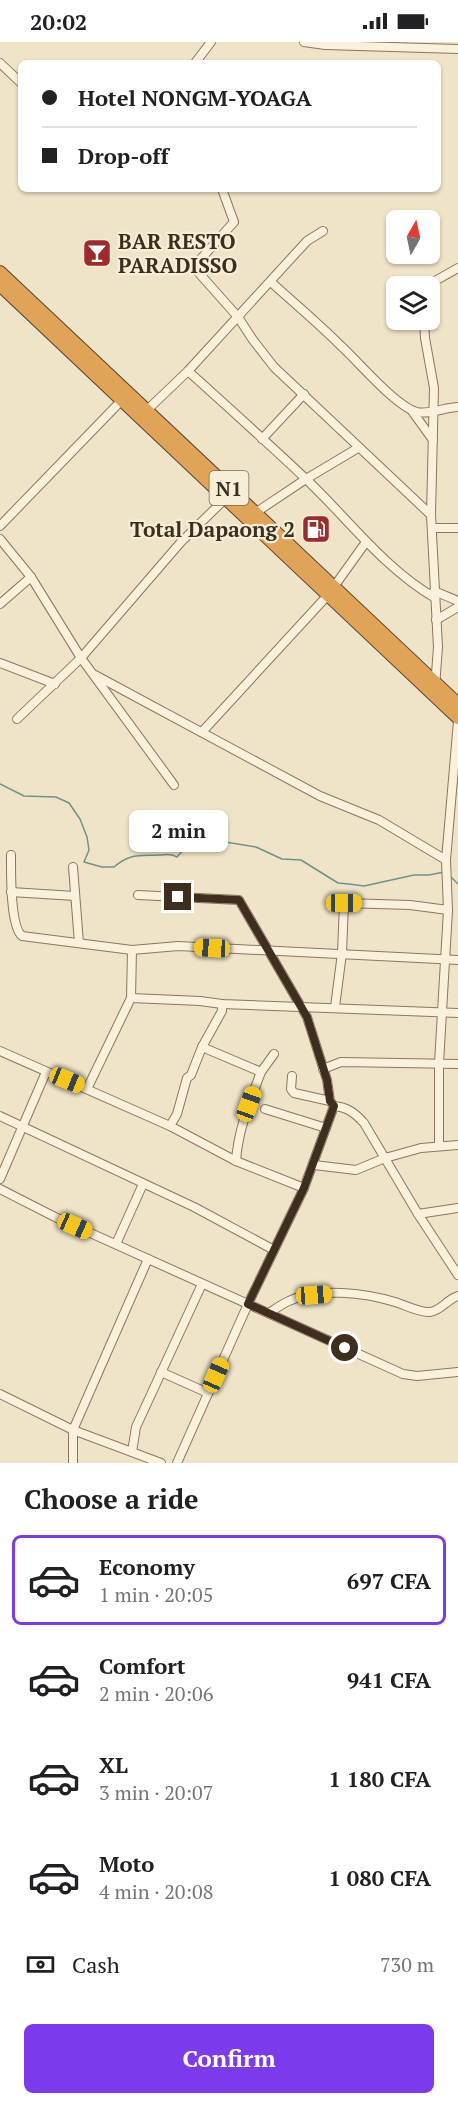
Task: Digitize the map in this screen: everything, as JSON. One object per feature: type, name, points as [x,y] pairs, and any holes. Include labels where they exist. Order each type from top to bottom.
[{"type":"highway","name":"N1","points":[[0,272],[226,498],[251,516]]},
{"type":"highway","name":"N1","points":[[0,285],[121,401],[143,414],[435,688],[458,704]]},
{"type":"highway","name":"N1","points":[[435,688],[458,719]]},
{"type":"street","points":[[198,60],[213,42]]},
{"type":"street","points":[[304,42],[325,45],[458,49]]},
{"type":"street","points":[[0,63],[18,80]]},
{"type":"street","points":[[223,192],[234,222],[198,262],[196,268],[238,317],[256,346],[274,367],[431,515]]},
{"type":"street","points":[[143,414],[188,370],[307,241],[323,231]]},
{"type":"street","points":[[440,278],[458,268]]},
{"type":"street","points":[[271,282],[333,337],[382,386],[412,411],[433,440]]},
{"type":"street","points":[[424,330],[434,377],[431,515],[438,647],[435,688]]},
{"type":"street","points":[[188,370],[306,479],[366,542],[410,583],[435,595],[458,601]]},
{"type":"street","points":[[262,439],[304,394]]},
{"type":"street","points":[[0,526],[121,401]]},
{"type":"street","points":[[412,411],[424,413],[458,407]]},
{"type":"street","points":[[251,516],[358,448]]},
{"type":"street","points":[[17,719],[81,658],[181,542],[226,498]]},
{"type":"street","points":[[432,528],[458,528]]},
{"type":"street","points":[[0,539],[31,577],[81,658],[174,785]]},
{"type":"street","points":[[202,732],[331,591],[366,542]]},
{"type":"street","points":[[0,604],[31,577]]},
{"type":"street","points":[[436,620],[458,607]]},
{"type":"street","points":[[0,663],[54,684]]},
{"type":"street","points":[[95,675],[320,796],[379,820],[446,860]]},
{"type":"street","points":[[439,1146],[439,1063],[448,910],[446,860],[455,790],[458,719]]},
{"type":"street","points":[[11,855],[11,892],[17,931],[20,934],[132,950],[178,946],[458,960]]},
{"type":"street","points":[[73,867],[79,943]]},
{"type":"street","points":[[11,892],[75,896]]},
{"type":"street","points":[[138,895],[239,900],[301,1006],[310,1026],[332,1103],[314,1165],[248,1304],[177,1463]]},
{"type":"street","points":[[335,1007],[342,953],[344,903],[410,905],[448,910]]},
{"type":"street","points":[[87,1089],[131,998],[132,950]]},
{"type":"street","points":[[131,998],[222,1004],[335,1007],[374,1011],[458,1013]]},
{"type":"street","points":[[170,1126],[177,1114],[187,1078],[191,1076],[202,1047],[222,1011],[222,1004]]},
{"type":"street","points":[[202,1047],[261,1072]]},
{"type":"street","points":[[0,1051],[170,1126],[236,1161],[304,1188]]},
{"type":"street","points":[[236,1161],[237,1144],[243,1120],[261,1072],[274,1054]]},
{"type":"street","points":[[323,1069],[341,1062],[458,1064]]},
{"type":"street","points":[[0,1179],[46,1072]]},
{"type":"street","points":[[292,1076],[291,1089],[294,1093],[345,1107],[357,1115],[458,1275]]},
{"type":"street","points":[[265,1109],[326,1128]]},
{"type":"street","points":[[0,1116],[194,1207],[274,1250]]},
{"type":"street","points":[[314,1165],[356,1170],[384,1158],[422,1148],[458,1145]]},
{"type":"street","points":[[116,1244],[143,1184]]},
{"type":"street","points":[[0,1189],[55,1217],[407,1376],[458,1372]]},
{"type":"street","points":[[418,1214],[458,1208]]},
{"type":"street","points":[[73,1463],[73,1430],[148,1259]]},
{"type":"street","points":[[132,1452],[136,1427],[202,1284]]},
{"type":"street","points":[[269,1313],[289,1300],[314,1295],[356,1293],[429,1313],[437,1310],[451,1298],[458,1296]]},
{"type":"street","points":[[161,1372],[208,1393]]},
{"type":"street","points":[[0,1394],[73,1430],[161,1463]]},
{"type":"waterway","points":[[0,784],[24,796],[56,797],[69,803],[80,819],[87,837],[89,850],[84,862],[102,867],[114,867],[125,859],[135,856],[168,854],[177,857],[192,840],[207,839],[256,847],[282,859],[301,860],[338,883],[364,886],[414,875],[444,872]]},
{"type":"waterway","points":[[450,876],[458,884]]},
{"type":"place","name":"BAR RESTO PARADISSO","points":[[97,253]]},
{"type":"place","name":"Total Dapaong 2","points":[[316,529]]},
{"type":"route","points":[[178,897],[239,900],[307,1017],[312,1039],[329,1086],[330,1101],[334,1106],[314,1165],[248,1304],[345,1348]]}]
